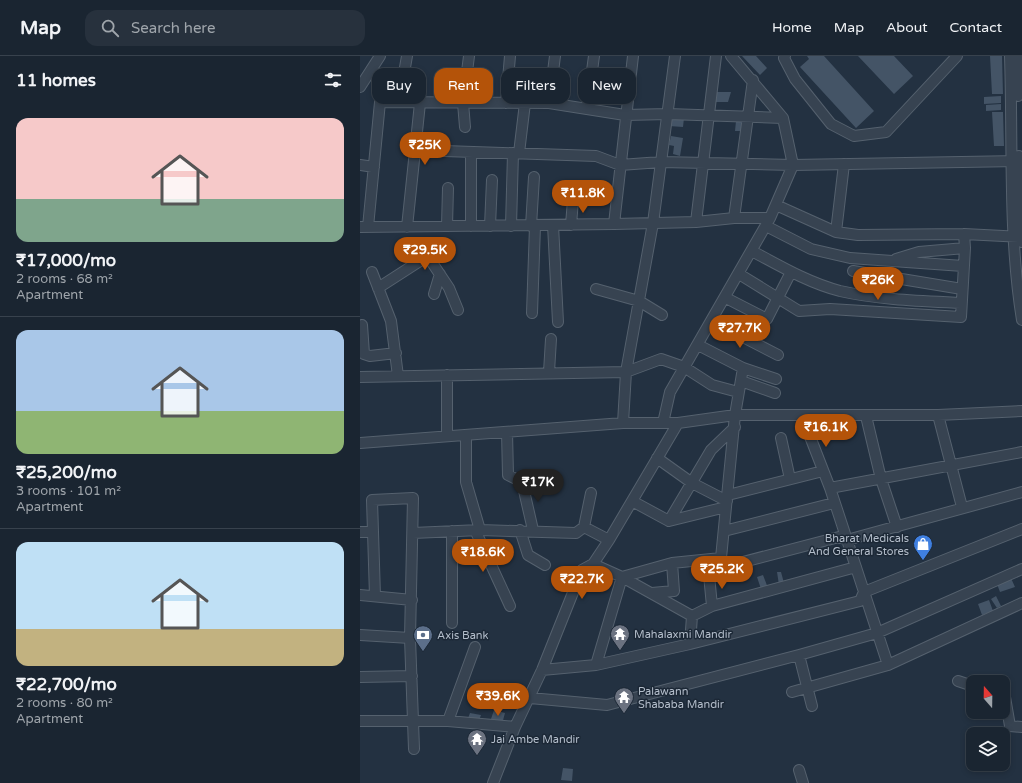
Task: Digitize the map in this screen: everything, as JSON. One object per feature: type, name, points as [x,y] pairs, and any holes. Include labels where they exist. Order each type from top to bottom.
[{"type":"street","points":[[360,87],[380,56]]},
{"type":"street","points":[[405,68],[407,56]]},
{"type":"street","points":[[467,68],[468,56]]},
{"type":"street","points":[[509,68],[510,56]]},
{"type":"street","points":[[553,68],[555,56]]},
{"type":"street","points":[[587,108],[594,56]]},
{"type":"street","points":[[614,224],[633,56]]},
{"type":"street","points":[[623,423],[626,372],[653,223],[675,56]]},
{"type":"street","points":[[696,222],[701,162],[716,56]]},
{"type":"street","points":[[663,423],[670,392],[726,298],[768,222],[792,165],[783,118],[753,80],[731,56]]},
{"type":"street","points":[[785,56],[784,58],[796,79],[831,124],[854,136],[886,132],[957,56]]},
{"type":"street","points":[[1010,56],[1016,69]]},
{"type":"street","points":[[1017,56],[1018,259],[1016,279],[1022,320]]},
{"type":"street","points":[[734,218],[753,80]]},
{"type":"street","points":[[380,104],[374,167],[364,227],[407,228],[447,226],[533,226],[696,222],[734,218],[768,222],[811,249],[850,258],[963,266]]},
{"type":"street","points":[[407,228],[420,104]]},
{"type":"street","points":[[463,104],[465,127]]},
{"type":"street","points":[[510,226],[516,153],[525,104]]},
{"type":"street","points":[[557,104],[626,115],[668,114],[783,118]]},
{"type":"street","points":[[415,150],[596,156],[620,165],[661,162],[792,165],[1018,161]]},
{"type":"street","points":[[471,152],[471,226]]},
{"type":"street","points":[[836,232],[844,164]]},
{"type":"street","points":[[360,165],[374,167]]},
{"type":"street","points":[[532,313],[534,177]]},
{"type":"street","points":[[490,226],[492,180]]},
{"type":"street","points":[[447,226],[448,188]]},
{"type":"street","points":[[571,225],[573,200]]},
{"type":"street","points":[[776,205],[836,232],[858,235],[964,234],[1018,237]]},
{"type":"street","points":[[554,225],[558,322]]},
{"type":"street","points":[[739,274],[779,297],[799,311],[830,309],[961,317],[965,248],[964,234]]},
{"type":"street","points":[[1018,237],[1022,244]]},
{"type":"street","points":[[892,261],[919,252],[965,248]]},
{"type":"street","points":[[752,251],[791,272],[840,291],[904,300],[961,303]]},
{"type":"street","points":[[378,288],[426,258],[432,261],[451,291],[458,310]]},
{"type":"street","points":[[853,271],[962,289]]},
{"type":"street","points":[[372,272],[391,321],[398,376]]},
{"type":"street","points":[[726,298],[768,319],[791,272]]},
{"type":"street","points":[[434,294],[440,274]]},
{"type":"street","points":[[596,289],[639,301],[662,315]]},
{"type":"street","points":[[712,321],[763,349],[778,355]]},
{"type":"street","points":[[362,325],[364,354],[370,356],[396,353]]},
{"type":"street","points":[[548,372],[551,339]]},
{"type":"street","points":[[698,345],[743,368],[776,379]]},
{"type":"street","points":[[360,377],[548,372],[626,372],[661,359],[684,367],[712,385],[775,392]]},
{"type":"street","points":[[743,368],[735,415],[721,558],[724,567],[839,537],[847,540],[962,507],[1022,492]]},
{"type":"street","points":[[447,375],[447,436]]},
{"type":"street","points":[[360,443],[623,423],[678,423],[735,415],[938,415],[1022,411]]},
{"type":"street","points":[[938,415],[950,466],[962,507]]},
{"type":"street","points":[[802,416],[830,488],[888,664]]},
{"type":"street","points":[[866,416],[881,479],[897,526]]},
{"type":"street","points":[[493,783],[515,727],[542,670],[582,570],[593,564],[609,540],[678,423]]},
{"type":"street","points":[[669,521],[711,450],[735,427]]},
{"type":"street","points":[[507,432],[508,475],[522,482],[533,530]]},
{"type":"street","points":[[466,435],[466,482],[477,530],[510,606]]},
{"type":"street","points":[[781,438],[790,479]]},
{"type":"street","points":[[830,488],[1022,452]]},
{"type":"street","points":[[657,458],[692,483],[727,501]]},
{"type":"street","points":[[632,501],[669,521],[790,479],[823,471]]},
{"type":"street","points":[[413,533],[477,530],[576,532],[584,527],[591,494]]},
{"type":"street","points":[[375,596],[372,500],[413,498],[410,638],[414,749]]},
{"type":"street","points":[[724,530],[834,503]]},
{"type":"street","points":[[584,527],[609,540]]},
{"type":"street","points":[[542,670],[596,665],[690,644],[860,601],[864,592],[1022,529]]},
{"type":"street","points":[[520,530],[528,555],[545,565]]},
{"type":"street","points":[[452,531],[452,624]]},
{"type":"street","points":[[360,532],[372,532]]},
{"type":"street","points":[[622,577],[672,564],[721,558]]},
{"type":"street","points":[[593,564],[622,577],[692,616]]},
{"type":"street","points":[[652,593],[674,591],[672,564]]},
{"type":"street","points":[[692,616],[712,606],[856,567]]},
{"type":"street","points":[[530,698],[608,705],[799,655],[877,633],[1022,569]]},
{"type":"street","points":[[709,575],[712,606]]},
{"type":"street","points":[[596,665],[622,577]]},
{"type":"street","points":[[360,595],[412,600]]},
{"type":"street","points":[[792,692],[888,664],[1022,603]]},
{"type":"street","points":[[690,644],[692,616]]},
{"type":"street","points":[[360,634],[410,638]]},
{"type":"street","points":[[448,722],[475,647]]},
{"type":"street","points":[[799,655],[812,706]]},
{"type":"street","points":[[360,677],[412,676]]},
{"type":"street","points":[[958,681],[966,684]]},
{"type":"street","points":[[1009,719],[1010,726],[1022,727]]},
{"type":"street","points":[[360,721],[413,720],[515,727]]},
{"type":"street","points":[[799,770],[803,783]]},
{"type":"building","points":[[742,56],[756,56],[767,68],[760,75]]},
{"type":"building","points":[[807,56],[824,56],[874,111],[856,128],[800,67],[809,59]]},
{"type":"building","points":[[858,56],[894,56],[913,76],[894,94]]},
{"type":"building","points":[[990,56],[1002,56],[1003,94],[992,94]]},
{"type":"building","points":[[715,92],[731,92],[728,102],[716,102],[714,98]]},
{"type":"building","points":[[1001,96],[1001,103],[984,104],[984,97]]},
{"type":"building","points":[[1001,104],[1001,110],[986,111],[986,105]]},
{"type":"building","points":[[992,112],[1003,112],[1004,146],[994,146]]},
{"type":"building","points":[[670,117],[684,118],[683,127],[669,126]]},
{"type":"building","points":[[736,121],[743,121],[742,131],[735,131]]},
{"type":"building","points":[[671,136],[683,138],[680,156],[673,154],[674,146],[669,145]]},
{"type":"building","points":[[777,572],[781,572],[784,583],[779,585]]},
{"type":"building","points":[[763,575],[768,588],[761,589],[757,577]]},
{"type":"building","points":[[1010,576],[1015,587],[1000,592],[997,584]]},
{"type":"building","points":[[996,596],[1001,606],[997,608],[991,599]]},
{"type":"building","points":[[989,600],[993,611],[982,615],[978,604]]},
{"type":"building","points":[[494,710],[505,713],[502,724],[490,722]]},
{"type":"building","points":[[470,713],[481,715],[478,723],[467,721]]},
{"type":"building","points":[[563,768],[573,769],[572,781],[561,780]]},
{"type":"place","name":"Bharat Medicals And General Stores","points":[[923,561]]},
{"type":"place","name":"Mahalaxmi Mandir","points":[[620,651]]},
{"type":"place","name":"Axis Bank","points":[[423,652]]},
{"type":"place","name":"Palawann Shababa Mandir","points":[[624,714]]},
{"type":"place","name":"Jai Ambe Mandir","points":[[477,756]]}]
